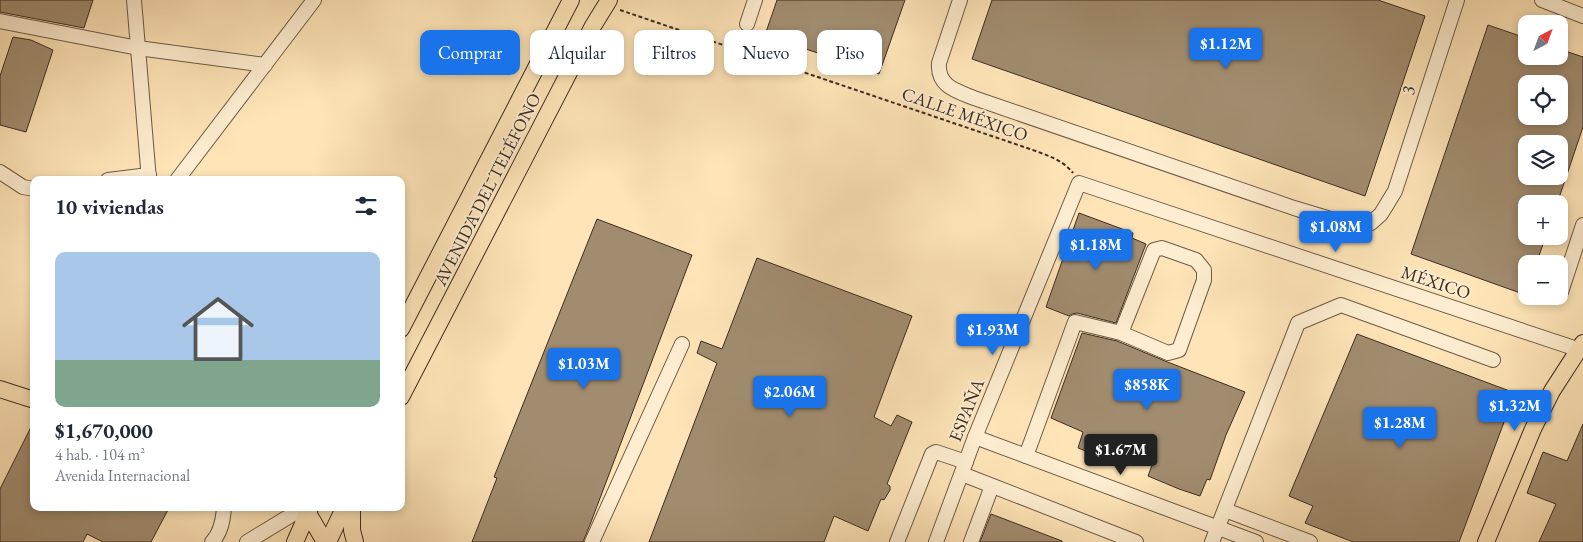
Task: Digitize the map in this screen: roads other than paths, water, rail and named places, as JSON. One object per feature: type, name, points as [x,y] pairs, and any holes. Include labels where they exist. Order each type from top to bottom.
[{"type":"main road","name":"AVENIDA DEL TELÉFONO","points":[[405,321],[571,0]]},
{"type":"main road","name":"AVENIDA DEL TELÉFONO","points":[[405,389],[589,34],[608,2]]},
{"type":"main road","points":[[1486,542],[1552,390],[1582,348]]},
{"type":"main road","points":[[0,389],[30,399]]},
{"type":"main road","points":[[295,542],[305,511]]},
{"type":"main road","points":[[307,511],[326,542]]},
{"type":"main road","points":[[326,542],[342,511]]},
{"type":"main road","points":[[352,511],[352,530],[355,542]]},
{"type":"street","points":[[134,0],[149,176]]},
{"type":"street","points":[[180,176],[314,0]]},
{"type":"street","points":[[747,24],[755,0]]},
{"type":"street","name":"3","points":[[960,0],[939,63],[938,72],[946,84],[959,92],[1294,208],[1357,227],[1371,223],[1381,214],[1395,191],[1457,0]]},
{"type":"street","points":[[1542,0],[1583,16]]},
{"type":"street","points":[[0,21],[138,48],[265,65]]},
{"type":"street","points":[[0,172],[23,187],[30,188]]},
{"type":"street","name":"MÉXICO","points":[[1079,183],[1582,348]]},
{"type":"street","name":"ESPAÑA","points":[[936,542],[975,437],[1079,183]]},
{"type":"street","points":[[1568,271],[1583,226]]},
{"type":"street","points":[[1026,456],[1075,322],[1121,333],[1168,353],[1179,350],[1204,280],[1204,270],[1196,260],[1162,248],[1154,250],[1121,333]]},
{"type":"street","points":[[1212,542],[1298,324],[1341,305],[1493,360]]},
{"type":"street","points":[[592,542],[682,344]]},
{"type":"street","points":[[975,437],[1256,542]]},
{"type":"street","points":[[896,542],[933,453],[936,452],[992,486],[1136,542]]},
{"type":"street","points":[[971,542],[992,486]]},
{"type":"street","points":[[1225,510],[1310,542]]},
{"type":"street","points":[[212,542],[222,525],[224,511]]},
{"type":"street","points":[[247,542],[302,511]]}]
